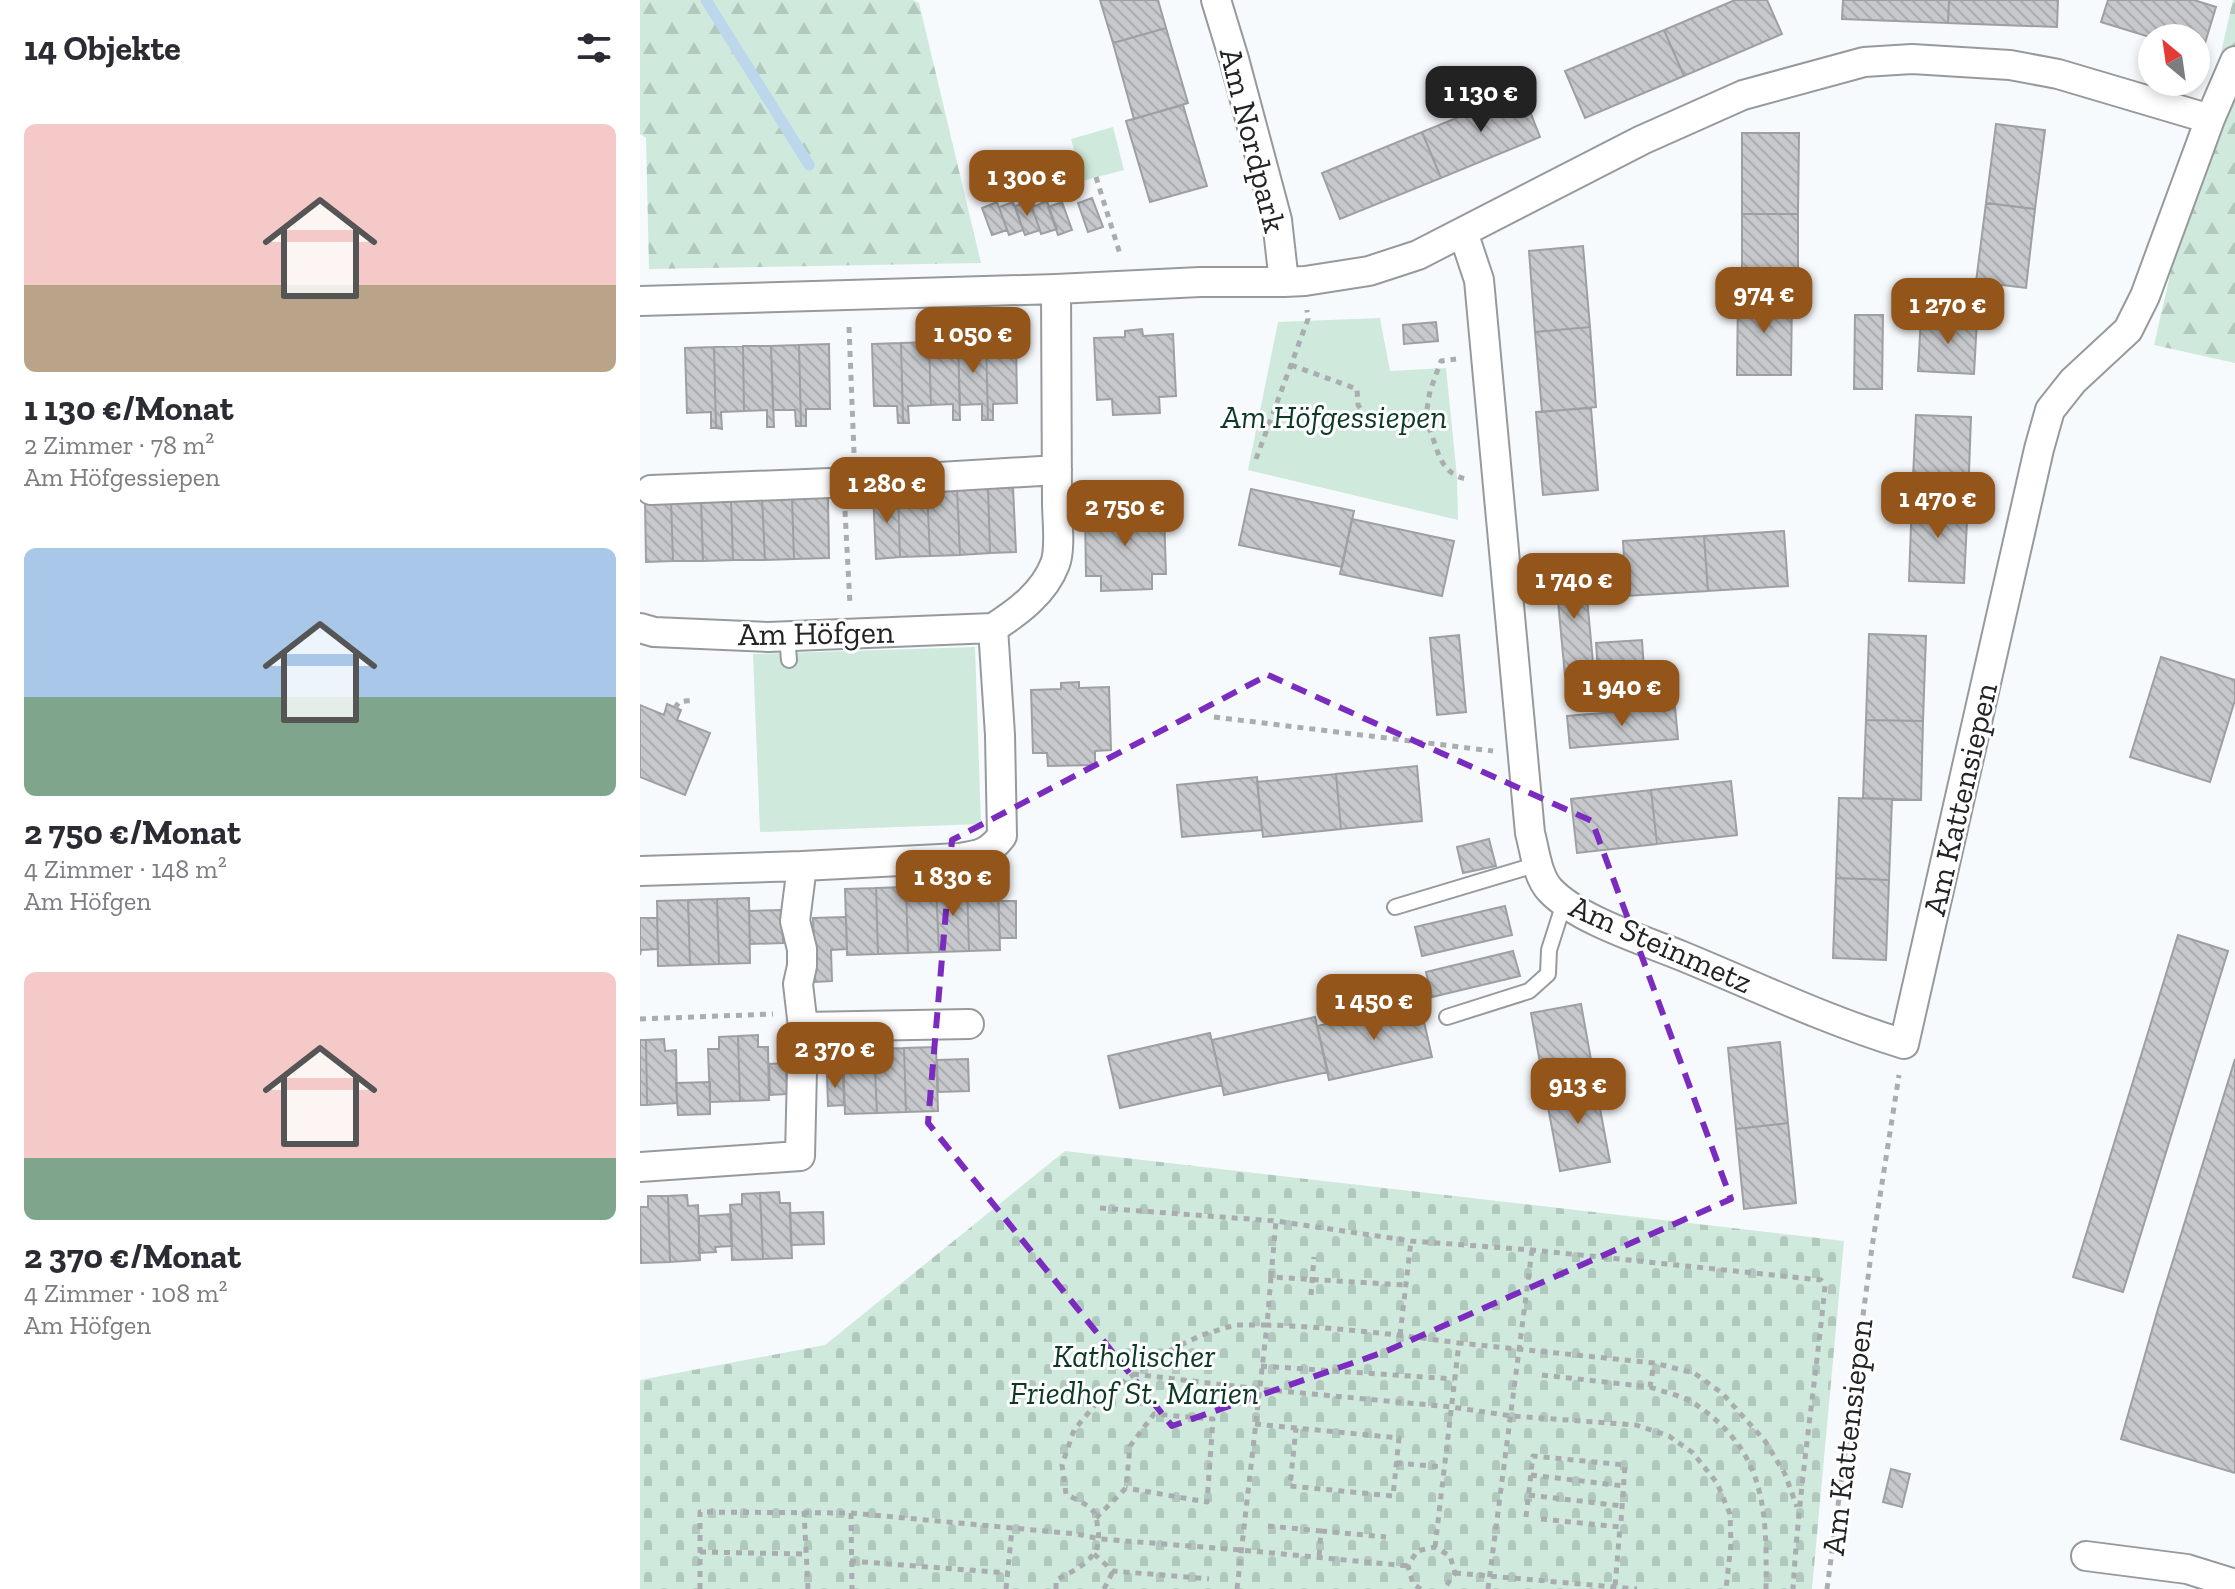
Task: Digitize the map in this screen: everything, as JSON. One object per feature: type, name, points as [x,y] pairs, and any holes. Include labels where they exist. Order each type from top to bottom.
[{"type":"street","name":"Am Nordpark","points":[[1216,0],[1277,220],[1284,282]]},
{"type":"street","points":[[640,301],[1200,282],[1284,282],[1369,271],[1418,255],[1642,140],[1743,95],[1864,62],[1912,59],[2010,65],[2058,74],[2210,119]]},
{"type":"street","name":"Am Kattensiepen","points":[[1904,1044],[2050,410],[2073,381],[2128,330],[2145,296],[2210,119],[2235,61]]},
{"type":"street","name":"Am Steinmetz","points":[[1463,232],[1479,280],[1530,833],[1547,887],[1564,903],[1606,924],[1860,1030],[1904,1044]]},
{"type":"street","points":[[640,871],[959,858],[992,849],[1002,836],[993,628],[1013,616],[1031,599],[1046,582],[1057,560],[1056,289]]},
{"type":"street","points":[[651,490],[1057,470]]},
{"type":"street","name":"Am Höfgen","points":[[647,630],[788,648],[852,634],[993,628]]},
{"type":"street","points":[[640,1167],[800,1156],[802,1020],[798,984],[802,949],[795,921],[802,866]]},
{"type":"street","points":[[802,1020],[969,1024]]},
{"type":"street","points":[[2086,1556],[2187,1569],[2235,1584]]},
{"type":"lane","points":[[1395,907],[1538,864]]},
{"type":"lane","points":[[1447,1017],[1529,991],[1548,974],[1549,950],[1564,903]]},
{"type":"path","points":[[1096,177],[1130,285]]},
{"type":"path","points":[[848,295],[853,423]]},
{"type":"path","points":[[1256,459],[1308,319]]},
{"type":"path","points":[[1438,458],[1433,434],[1425,421],[1430,391],[1441,361]]},
{"type":"path","points":[[1291,365],[1357,389],[1358,405],[1369,420],[1380,423],[1415,418],[1425,421]]},
{"type":"path","points":[[843,482],[852,634]]},
{"type":"path","points":[[675,708],[679,702],[693,700]]},
{"type":"path","points":[[1214,717],[1522,754]]},
{"type":"path","points":[[640,1019],[802,1020]]},
{"type":"path","name":"Am Kattensiepen","points":[[1827,1589],[1872,1247],[1904,1044]]},
{"type":"path","points":[[1100,1208],[1276,1221],[1411,1241],[1532,1250],[1821,1280],[1825,1286],[1798,1511],[1793,1589]]},
{"type":"path","points":[[1237,1589],[1276,1221]]},
{"type":"path","points":[[1400,1335],[1411,1241]]},
{"type":"path","points":[[1488,1589],[1532,1250]]},
{"type":"path","points":[[1311,1295],[1314,1257]]},
{"type":"path","points":[[1271,1277],[1405,1285]]},
{"type":"path","points":[[1056,1589],[1056,1580],[1084,1566],[1094,1554],[1100,1539],[1093,1510],[1066,1494],[1062,1465],[1074,1430],[1100,1399],[1162,1354],[1202,1335],[1235,1325],[1322,1327],[1400,1335],[1654,1363],[1694,1373],[1722,1393],[1765,1441],[1785,1474],[1798,1511]]},
{"type":"path","points":[[1435,1547],[1459,1343]]},
{"type":"path","points":[[1650,1387],[1654,1363]]},
{"type":"path","points":[[1261,1366],[1454,1379]]},
{"type":"path","points":[[1133,1374],[1512,1416],[1636,1425],[1669,1436],[1693,1453],[1717,1483],[1730,1514],[1731,1544],[1726,1589]]},
{"type":"path","points":[[1542,1375],[1650,1387],[1690,1400],[1721,1426],[1748,1457],[1763,1499],[1766,1589]]},
{"type":"path","points":[[1096,1518],[1126,1488],[1130,1446],[1154,1414],[1213,1419],[1207,1502],[1126,1488]]},
{"type":"path","points":[[1255,1424],[1399,1438],[1393,1496],[1290,1486],[1296,1428]]},
{"type":"path","points":[[1526,1517],[1533,1456],[1625,1465],[1621,1522]]},
{"type":"path","points":[[1396,1463],[1444,1467]]},
{"type":"path","points":[[1531,1475],[1624,1486]]},
{"type":"path","points":[[1529,1495],[1622,1506]]},
{"type":"path","points":[[804,1511],[808,1589]]},
{"type":"path","points":[[700,1589],[700,1512],[851,1513],[1408,1566]]},
{"type":"path","points":[[851,1513],[852,1589]]},
{"type":"path","points":[[1541,1519],[1620,1527],[1615,1587]]},
{"type":"path","points":[[1268,1526],[1386,1537]]},
{"type":"path","points":[[1006,1589],[1012,1529]]},
{"type":"path","points":[[1319,1558],[1321,1531]]},
{"type":"path","points":[[1421,1589],[1413,1584],[1408,1566],[1417,1551],[1435,1547],[1450,1556],[1455,1573]]},
{"type":"path","points":[[700,1552],[806,1554]]},
{"type":"path","points":[[1094,1554],[1113,1571],[1209,1579]]},
{"type":"path","points":[[850,1561],[1008,1573]]},
{"type":"path","points":[[1104,1589],[1113,1571]]},
{"type":"path","points":[[1455,1573],[1637,1589]]},
{"type":"path","points":[[1444,1589],[1455,1573]]},
{"type":"highlighted area","points":[[1268,675],[1592,821],[1731,1199],[1384,1352],[1172,1426],[928,1123],[952,840]]},
{"type":"green space","points":[[640,0],[913,0],[919,3],[981,263],[649,269],[646,138],[640,134]]},
{"type":"green space","points":[[2235,0],[2235,363],[2154,345]]},
{"type":"green space","points":[[1113,127],[1124,170],[1082,181],[1071,139]]},
{"type":"green space","name":"Am Höfgessiepen","points":[[1380,318],[1390,371],[1446,368],[1458,520],[1248,470],[1278,322]]},
{"type":"green space","points":[[975,647],[981,824],[760,832],[753,654]]},
{"type":"green space","name":"Katholischer Friedhof St. Marien","points":[[1065,1151],[1844,1241],[1812,1589],[640,1589],[640,1380],[825,1345]]},
{"type":"building","points":[[1100,0],[1158,0],[1166,28],[1113,43]]},
{"type":"building","points":[[1735,0],[1767,0],[1782,34],[1684,76],[1664,30]]},
{"type":"building","points":[[1843,0],[1949,0],[1948,23],[1842,19]]},
{"type":"building","points":[[1949,0],[2058,0],[2057,27],[1948,23]]},
{"type":"building","points":[[2108,0],[2194,0],[2216,7],[2210,27],[2210,24],[2138,24],[2138,33],[2101,22]]},
{"type":"building","points":[[1166,28],[1188,103],[1134,119],[1113,43]]},
{"type":"building","points":[[1664,30],[1684,76],[1585,118],[1565,71]]},
{"type":"building","points":[[1522,91],[1540,137],[1441,178],[1422,132]]},
{"type":"building","points":[[1183,105],[1207,186],[1150,202],[1126,121]]},
{"type":"building","points":[[1996,124],[2045,130],[2035,209],[1986,203]]},
{"type":"building","points":[[1422,132],[1441,178],[1340,219],[1322,173]]},
{"type":"building","points":[[1742,133],[1799,133],[1798,214],[1742,214]]},
{"type":"building","points":[[1092,198],[1103,227],[1088,232],[1078,203]]},
{"type":"building","points":[[1047,201],[1057,229],[1041,234],[1032,207]]},
{"type":"building","points":[[997,202],[1007,230],[992,235],[982,208]]},
{"type":"building","points":[[1013,202],[1023,230],[1009,235],[999,207]]},
{"type":"building","points":[[1030,202],[1040,230],[1025,235],[1015,206]]},
{"type":"building","points":[[1062,202],[1072,230],[1058,235],[1048,207]]},
{"type":"building","points":[[1986,203],[2035,209],[2026,288],[1976,282]]},
{"type":"building","points":[[1742,214],[1798,214],[1798,295],[1742,295]]},
{"type":"building","points":[[1583,246],[1590,327],[1535,332],[1529,251]]},
{"type":"building","points":[[1738,295],[1792,295],[1791,375],[1737,375]]},
{"type":"building","points":[[1855,315],[1883,315],[1882,389],[1854,389]]},
{"type":"building","points":[[1921,317],[1977,320],[1974,374],[1918,371]]},
{"type":"building","points":[[1436,322],[1438,341],[1404,344],[1403,325]]},
{"type":"building","points":[[1590,327],[1596,407],[1542,412],[1535,332]]},
{"type":"building","points":[[1142,329],[1143,336],[1173,334],[1176,396],[1159,397],[1160,413],[1113,415],[1112,399],[1097,400],[1094,338],[1125,337],[1125,331]]},
{"type":"building","points":[[1016,340],[1017,403],[993,404],[993,420],[988,420],[986,341]]},
{"type":"building","points":[[986,341],[988,420],[982,420],[982,404],[960,405],[958,342]]},
{"type":"building","points":[[929,342],[958,342],[960,420],[953,420],[953,404],[931,405]]},
{"type":"building","points":[[929,342],[931,405],[908,406],[909,423],[903,423],[901,343]]},
{"type":"building","points":[[901,343],[903,423],[898,423],[897,406],[874,406],[872,344]]},
{"type":"building","points":[[829,344],[830,409],[806,409],[806,426],[801,426],[799,345]]},
{"type":"building","points":[[799,345],[801,426],[796,426],[795,410],[773,410],[771,346]]},
{"type":"building","points":[[743,346],[771,346],[774,427],[767,427],[767,410],[744,411]]},
{"type":"building","points":[[743,346],[744,411],[721,412],[722,429],[716,428],[714,347]]},
{"type":"building","points":[[714,347],[716,428],[711,428],[711,412],[687,413],[685,348]]},
{"type":"building","points":[[1591,408],[1598,490],[1543,495],[1536,412]]},
{"type":"building","points":[[1916,415],[1971,417],[1968,500],[1912,498]]},
{"type":"building","points":[[1013,487],[1016,552],[990,553],[988,488]]},
{"type":"building","points":[[988,488],[990,553],[960,555],[957,489]]},
{"type":"building","points":[[957,489],[960,555],[930,556],[927,490]]},
{"type":"building","points":[[1251,489],[1354,511],[1342,567],[1239,545]]},
{"type":"building","points":[[927,490],[930,556],[900,557],[898,491]]},
{"type":"building","points":[[898,491],[900,557],[876,559],[873,492]]},
{"type":"building","points":[[828,497],[829,558],[794,559],[792,498]]},
{"type":"building","points":[[762,498],[765,560],[733,560],[731,499]]},
{"type":"building","points":[[762,498],[792,498],[794,559],[765,560]]},
{"type":"building","points":[[1912,498],[1968,500],[1964,583],[1909,581]]},
{"type":"building","points":[[731,499],[733,560],[703,561],[701,500]]},
{"type":"building","points":[[671,500],[673,561],[646,562],[645,501]]},
{"type":"building","points":[[671,500],[701,500],[703,561],[673,561]]},
{"type":"building","points":[[1133,504],[1133,512],[1164,511],[1166,574],[1152,574],[1152,589],[1101,591],[1101,576],[1086,576],[1085,513],[1114,513],[1114,505]]},
{"type":"building","points":[[1352,519],[1454,541],[1442,596],[1340,574]]},
{"type":"building","points":[[1784,531],[1788,586],[1708,591],[1704,536]]},
{"type":"building","points":[[1704,536],[1708,591],[1626,596],[1623,541]]},
{"type":"building","points":[[1584,566],[1594,673],[1565,676],[1555,569]]},
{"type":"building","points":[[1869,634],[1926,636],[1923,721],[1866,720]]},
{"type":"building","points":[[1459,635],[1466,712],[1437,715],[1430,638]]},
{"type":"building","points":[[1642,640],[1644,669],[1598,673],[1596,643]]},
{"type":"building","points":[[2161,657],[2235,680],[2235,700],[2210,782],[2130,757]]},
{"type":"building","points":[[1079,682],[1079,688],[1109,687],[1111,750],[1095,751],[1095,765],[1048,766],[1047,753],[1033,753],[1031,690],[1061,689],[1061,683]]},
{"type":"building","points":[[667,704],[681,710],[677,720],[710,733],[685,795],[640,777],[640,705],[664,715]]},
{"type":"building","points":[[1675,707],[1678,739],[1570,748],[1567,716]]},
{"type":"building","points":[[1866,720],[1923,721],[1921,800],[1863,798]]},
{"type":"building","points":[[1417,766],[1422,821],[1341,829],[1336,774]]},
{"type":"building","points":[[1336,774],[1341,829],[1263,837],[1257,782]]},
{"type":"building","points":[[1257,777],[1262,830],[1182,837],[1177,785]]},
{"type":"building","points":[[1731,781],[1737,835],[1657,844],[1651,790]]},
{"type":"building","points":[[1651,790],[1657,844],[1577,853],[1571,799]]},
{"type":"building","points":[[1839,798],[1892,799],[1889,880],[1836,878]]},
{"type":"building","points":[[1489,839],[1496,866],[1463,873],[1457,847]]},
{"type":"building","points":[[1836,878],[1889,880],[1886,960],[1833,958]]},
{"type":"building","points":[[998,884],[1000,950],[969,951],[967,885]]},
{"type":"building","points":[[967,885],[969,951],[939,952],[936,886]]},
{"type":"building","points":[[936,886],[939,952],[908,953],[906,887]]},
{"type":"building","points":[[906,887],[908,953],[878,954],[876,888]]},
{"type":"building","points":[[876,888],[878,954],[847,955],[845,889]]},
{"type":"building","points":[[749,898],[750,963],[719,964],[717,899]]},
{"type":"building","points":[[717,899],[719,964],[690,965],[688,900]]},
{"type":"building","points":[[688,900],[690,965],[658,966],[657,901]]},
{"type":"building","points":[[998,901],[1016,901],[1016,938],[1000,938]]},
{"type":"building","points":[[1505,906],[1512,935],[1422,956],[1415,927]]},
{"type":"building","points":[[782,910],[783,943],[750,944],[749,911]]},
{"type":"building","points":[[846,917],[847,949],[831,950],[832,981],[815,982],[813,918]]},
{"type":"building","points":[[640,918],[657,918],[658,949],[641,950],[640,955]]},
{"type":"building","points":[[2178,935],[2228,951],[2123,1292],[2073,1277]]},
{"type":"building","points":[[1513,951],[1520,976],[1432,997],[1426,972]]},
{"type":"building","points":[[1420,1004],[1432,1057],[1329,1080],[1317,1026]]},
{"type":"building","points":[[1581,1004],[1595,1082],[1545,1091],[1531,1013]]},
{"type":"building","points":[[1315,1017],[1328,1072],[1224,1095],[1212,1040]]},
{"type":"building","points":[[1210,1033],[1222,1085],[1120,1108],[1108,1056]]},
{"type":"building","points":[[758,1035],[758,1047],[768,1047],[769,1100],[740,1101],[738,1036]]},
{"type":"building","points":[[738,1036],[740,1101],[710,1102],[708,1049],[719,1049],[719,1037]]},
{"type":"building","points":[[664,1039],[665,1051],[676,1050],[677,1103],[647,1105],[646,1040]]},
{"type":"building","points":[[640,1040],[646,1040],[647,1105],[640,1105]]},
{"type":"building","points":[[1780,1042],[1788,1123],[1736,1129],[1728,1048]]},
{"type":"building","points":[[936,1047],[938,1111],[906,1112],[904,1048]]},
{"type":"building","points":[[904,1048],[906,1112],[877,1113],[874,1049]]},
{"type":"building","points":[[874,1049],[877,1113],[845,1114],[843,1050]]},
{"type":"building","points":[[968,1059],[969,1091],[938,1092],[937,1060]]},
{"type":"building","points":[[2235,1059],[2235,1473],[2121,1439]]},
{"type":"building","points":[[786,1063],[787,1094],[770,1095],[769,1064]]},
{"type":"building","points":[[827,1074],[843,1074],[844,1105],[828,1106]]},
{"type":"building","points":[[710,1082],[710,1114],[678,1115],[676,1083]]},
{"type":"building","points":[[1595,1082],[1610,1162],[1560,1171],[1545,1091]]},
{"type":"building","points":[[1788,1123],[1796,1203],[1744,1209],[1736,1129]]},
{"type":"building","points":[[779,1192],[780,1203],[790,1203],[792,1258],[763,1259],[760,1193]]},
{"type":"building","points":[[760,1193],[763,1259],[732,1260],[730,1205],[742,1204],[742,1194]]},
{"type":"building","points":[[687,1195],[688,1206],[698,1205],[700,1260],[670,1262],[668,1196]]},
{"type":"building","points":[[648,1196],[668,1196],[670,1262],[641,1263],[640,1207],[648,1207]]},
{"type":"building","points":[[823,1212],[824,1244],[791,1245],[790,1213]]},
{"type":"building","points":[[731,1214],[732,1246],[715,1247],[716,1252],[699,1253],[699,1216]]},
{"type":"building","points":[[1891,1469],[1910,1474],[1902,1507],[1883,1502]]},
{"type":"waterway","points":[[706,0],[809,165]]}]
